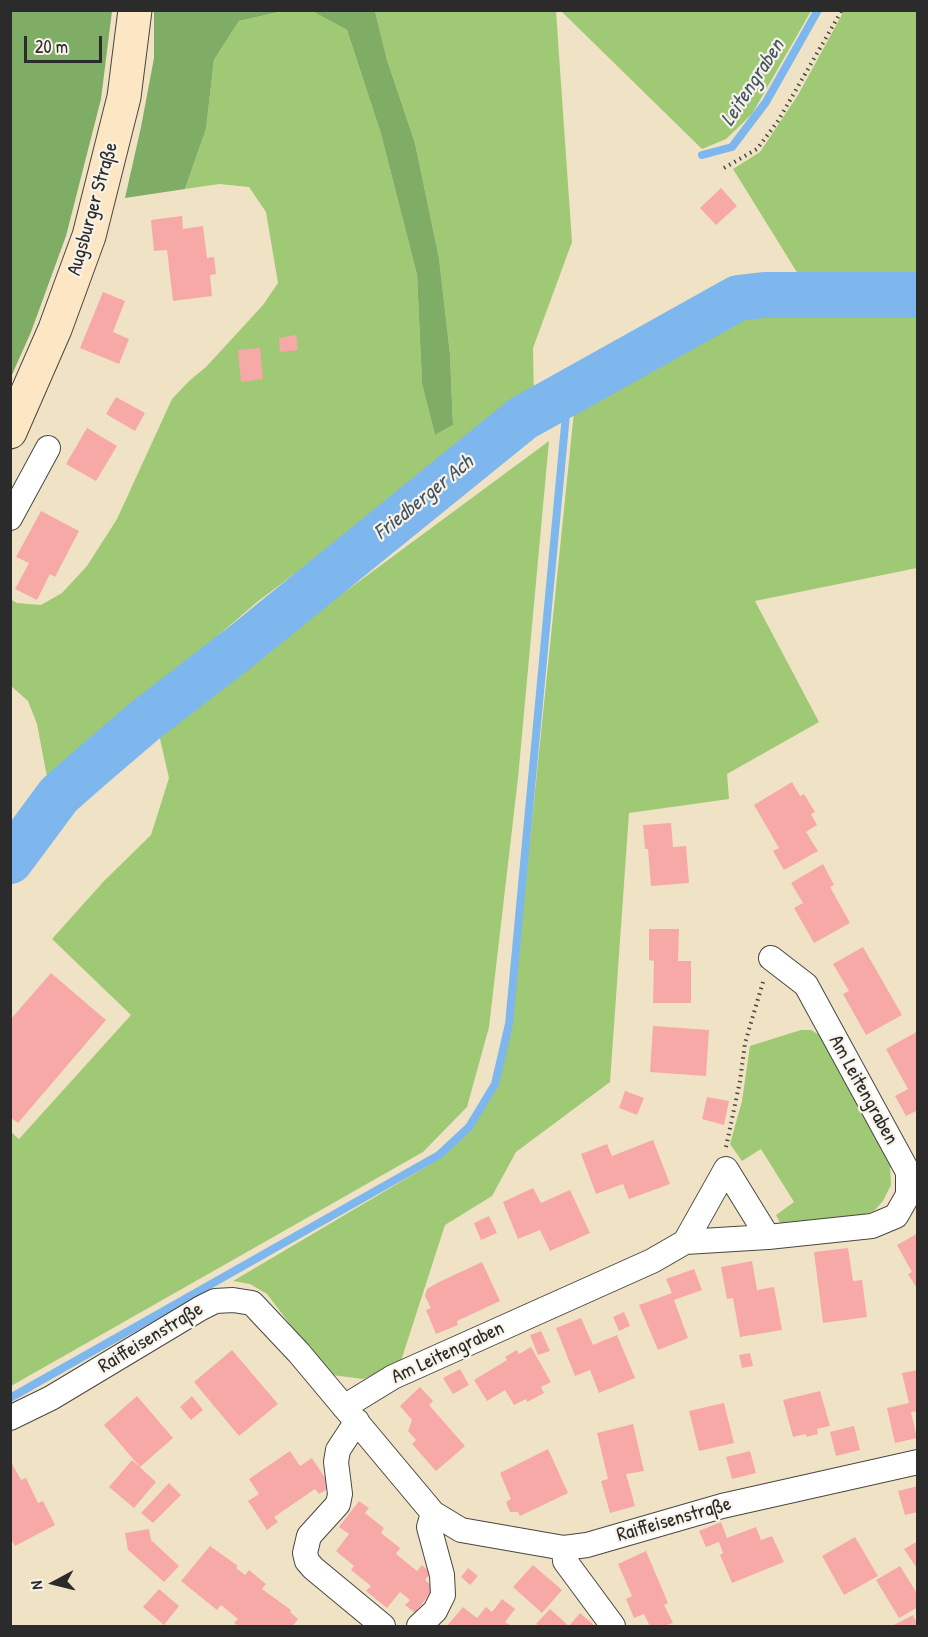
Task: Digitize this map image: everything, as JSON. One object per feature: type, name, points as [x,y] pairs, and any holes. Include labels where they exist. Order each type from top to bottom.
[{"type":"main road","name":"Augsburger Straße","points":[[10,432],[55,329],[89,236],[124,97],[135,10]]},
{"type":"street","points":[[10,518],[48,448]]},
{"type":"street","name":"Am Leitengraben","points":[[350,1414],[393,1377],[652,1261],[684,1242],[768,1237],[872,1226],[896,1216],[908,1195],[908,1172],[806,985],[771,958]]},
{"type":"street","points":[[726,1169],[768,1237]]},
{"type":"street","name":"Am Leitengraben","points":[[684,1242],[726,1169]]},
{"type":"street","name":"Raiffeisenstraße","points":[[10,1418],[51,1398],[201,1308],[215,1301],[233,1300],[252,1303],[299,1353],[433,1513],[461,1530],[564,1548],[587,1545],[722,1506],[918,1462]]},
{"type":"street","points":[[350,1414],[336,1462],[340,1494],[338,1504],[309,1536],[305,1553],[313,1569],[382,1626]]},
{"type":"street","points":[[419,1626],[435,1611],[443,1595],[442,1575],[429,1527],[433,1513]]},
{"type":"street","points":[[564,1548],[565,1560],[613,1626]]},
{"type":"path","points":[[724,168],[757,149],[778,121],[842,10]]},
{"type":"path","points":[[726,1169],[726,1143],[740,1081],[745,1042],[771,958]]},
{"type":"green space","points":[[11,10],[112,11],[101,99],[66,236],[31,332],[11,377]]},
{"type":"green space","points":[[154,11],[283,11],[239,21],[214,60],[206,129],[185,189],[125,198],[154,58]]},
{"type":"green space","points":[[283,11],[312,11],[347,30],[381,134],[417,275],[422,384],[435,435],[453,425],[450,354],[439,258],[415,143],[387,60],[375,11],[556,11],[572,242],[533,348],[534,401],[426,475],[257,602],[48,782],[37,724],[28,701],[11,686],[10,599],[17,603],[41,605],[62,593],[87,566],[117,519],[172,399],[206,367],[263,305],[278,283],[266,212],[249,187],[219,184],[185,189],[206,129],[214,60],[239,21]]},
{"type":"green space","points":[[312,11],[375,11],[387,60],[415,143],[439,258],[450,354],[453,425],[435,435],[422,384],[417,275],[381,134],[347,30]]},
{"type":"green space","points":[[561,11],[811,11],[752,114],[726,139],[702,149]]},
{"type":"green space","points":[[844,11],[917,11],[917,285],[863,286],[803,282],[733,169],[760,152],[798,95]]},
{"type":"green space","points":[[761,307],[916,313],[917,568],[755,601],[819,722],[727,774],[729,799],[629,813],[610,1082],[516,1152],[492,1196],[445,1225],[400,1364],[363,1379],[332,1375],[308,1348],[267,1294],[250,1284],[233,1281],[441,1158],[472,1129],[497,1086],[511,1025],[575,402],[724,312]]},
{"type":"green space","points":[[549,441],[518,778],[489,1027],[467,1107],[423,1152],[11,1386],[11,1132],[19,1139],[131,1015],[52,939],[104,881],[151,835],[169,778],[158,730]]},
{"type":"green space","points":[[801,1030],[811,1030],[823,1037],[890,1163],[891,1185],[883,1201],[875,1210],[864,1215],[782,1226],[776,1215],[794,1202],[761,1149],[742,1161],[730,1144],[742,1101],[750,1046]]},
{"type":"building","points":[[721,188],[737,206],[716,225],[700,208]]},
{"type":"building","points":[[182,216],[183,229],[203,226],[207,258],[214,257],[216,274],[210,275],[212,296],[173,301],[167,250],[154,251],[151,220]]},
{"type":"building","points":[[103,292],[125,301],[113,332],[129,339],[119,364],[80,348]]},
{"type":"building","points":[[296,335],[298,350],[280,352],[279,338]]},
{"type":"building","points":[[260,348],[263,379],[241,382],[238,350]]},
{"type":"building","points":[[116,397],[145,413],[135,431],[106,414]]},
{"type":"building","points":[[87,428],[117,446],[96,481],[66,464]]},
{"type":"building","points":[[41,511],[79,531],[55,577],[50,574],[37,600],[15,589],[29,563],[16,557]]},
{"type":"building","points":[[792,782],[800,796],[804,794],[815,812],[811,814],[817,825],[806,832],[818,851],[784,870],[773,851],[779,848],[754,805]]},
{"type":"building","points":[[671,823],[673,847],[686,846],[689,883],[651,886],[648,849],[645,849],[643,825]]},
{"type":"building","points":[[823,864],[834,885],[830,887],[850,923],[814,943],[794,908],[803,903],[791,883]]},
{"type":"building","points":[[649,929],[679,929],[678,961],[691,961],[691,1003],[653,1003],[654,961],[649,960]]},
{"type":"building","points":[[863,947],[902,1015],[866,1035],[843,994],[849,991],[833,964]]},
{"type":"building","points":[[51,973],[106,1020],[18,1123],[10,1117],[10,1020]]},
{"type":"building","points":[[653,1026],[709,1030],[706,1076],[650,1072]]},
{"type":"building","points":[[918,1031],[918,1110],[906,1116],[895,1096],[908,1089],[886,1049]]},
{"type":"building","points":[[625,1091],[644,1098],[637,1115],[619,1108]]},
{"type":"building","points":[[707,1097],[729,1101],[724,1125],[702,1119]]},
{"type":"building","points":[[653,1140],[670,1184],[629,1199],[623,1184],[596,1194],[581,1154],[607,1144],[612,1156]]},
{"type":"building","points":[[533,1188],[541,1203],[570,1190],[590,1233],[550,1251],[540,1230],[518,1239],[503,1202]]},
{"type":"building","points":[[489,1216],[497,1233],[481,1240],[474,1223]]},
{"type":"building","points":[[918,1233],[918,1290],[908,1274],[912,1272],[897,1245]]},
{"type":"building","points":[[848,1248],[853,1281],[862,1280],[867,1317],[823,1323],[814,1252]]},
{"type":"building","points":[[752,1261],[757,1290],[774,1287],[782,1330],[740,1337],[733,1298],[727,1299],[721,1267]]},
{"type":"building","points":[[482,1262],[500,1301],[457,1321],[458,1325],[436,1334],[426,1310],[431,1308],[425,1296],[427,1289]]},
{"type":"building","points":[[694,1269],[702,1290],[674,1300],[688,1338],[658,1350],[639,1305],[672,1293],[666,1279]]},
{"type":"building","points":[[624,1312],[630,1326],[619,1331],[613,1317]]},
{"type":"building","points":[[581,1318],[593,1345],[617,1335],[635,1378],[599,1393],[590,1370],[575,1376],[556,1328]]},
{"type":"building","points":[[541,1331],[550,1351],[538,1355],[530,1335]]},
{"type":"building","points":[[531,1347],[551,1382],[541,1387],[544,1393],[527,1402],[526,1399],[514,1405],[505,1390],[487,1401],[474,1380],[507,1360],[505,1357],[517,1350],[519,1354]]},
{"type":"building","points":[[232,1350],[278,1404],[239,1436],[194,1382]]},
{"type":"building","points":[[750,1353],[753,1366],[742,1368],[739,1355]]},
{"type":"building","points":[[460,1369],[469,1385],[453,1394],[443,1378]]},
{"type":"building","points":[[918,1370],[918,1411],[911,1412],[917,1438],[895,1443],[887,1408],[909,1403],[902,1373]]},
{"type":"building","points":[[420,1387],[433,1401],[429,1405],[465,1446],[436,1471],[412,1444],[416,1440],[408,1431],[412,1420],[400,1406]]},
{"type":"building","points":[[820,1391],[830,1426],[817,1429],[818,1434],[793,1437],[783,1400]]},
{"type":"building","points":[[137,1396],[173,1438],[140,1467],[104,1425]]},
{"type":"building","points":[[192,1396],[203,1410],[191,1420],[180,1407]]},
{"type":"building","points":[[724,1403],[734,1443],[699,1451],[689,1411]]},
{"type":"building","points":[[633,1424],[644,1471],[626,1474],[635,1506],[610,1513],[601,1481],[608,1479],[597,1433]]},
{"type":"building","points":[[854,1426],[860,1450],[836,1456],[830,1432]]},
{"type":"building","points":[[548,1449],[568,1493],[520,1516],[518,1512],[510,1512],[506,1502],[511,1499],[500,1473]]},
{"type":"building","points":[[290,1451],[300,1466],[312,1458],[331,1487],[319,1494],[315,1489],[274,1517],[278,1522],[267,1530],[248,1501],[259,1494],[249,1479]]},
{"type":"building","points":[[750,1451],[756,1473],[732,1479],[726,1457]]},
{"type":"building","points":[[10,1460],[21,1480],[26,1478],[38,1503],[43,1501],[55,1525],[15,1546],[10,1538]]},
{"type":"building","points":[[132,1460],[156,1482],[134,1508],[109,1487]]},
{"type":"building","points":[[169,1483],[181,1495],[153,1523],[141,1513]]},
{"type":"building","points":[[918,1486],[918,1512],[905,1515],[898,1491]]},
{"type":"building","points":[[359,1501],[369,1508],[365,1513],[384,1528],[381,1533],[400,1548],[396,1554],[417,1571],[422,1565],[431,1573],[425,1580],[434,1588],[415,1613],[405,1605],[410,1600],[400,1592],[387,1608],[366,1591],[371,1586],[351,1570],[354,1566],[336,1551],[349,1534],[339,1527]]},
{"type":"building","points":[[721,1522],[727,1538],[756,1527],[761,1540],[772,1536],[784,1562],[732,1583],[720,1555],[723,1553],[719,1542],[706,1547],[699,1531]]},
{"type":"building","points":[[149,1529],[151,1540],[179,1566],[164,1582],[128,1550],[125,1533]]},
{"type":"building","points":[[855,1537],[878,1576],[844,1595],[822,1556]]},
{"type":"building","points":[[918,1541],[918,1570],[904,1549]]},
{"type":"building","points":[[210,1546],[238,1566],[236,1568],[245,1575],[249,1570],[266,1584],[262,1589],[291,1610],[290,1612],[298,1619],[293,1626],[238,1626],[234,1623],[238,1619],[221,1605],[217,1610],[181,1581]]},
{"type":"building","points":[[646,1551],[668,1603],[664,1605],[673,1623],[664,1626],[650,1626],[644,1614],[634,1618],[626,1599],[632,1596],[618,1564]]},
{"type":"building","points":[[533,1565],[562,1590],[542,1613],[513,1587]]},
{"type":"building","points":[[900,1566],[918,1595],[918,1607],[899,1618],[876,1580]]},
{"type":"building","points":[[468,1568],[478,1576],[470,1585],[461,1577]]},
{"type":"building","points":[[159,1589],[179,1606],[164,1625],[143,1607]]},
{"type":"building","points":[[502,1599],[515,1609],[505,1622],[511,1626],[447,1626],[463,1607],[477,1618],[486,1607],[492,1612]]},
{"type":"building","points":[[550,1609],[569,1626],[539,1626],[536,1624]]},
{"type":"building","points":[[580,1613],[595,1626],[569,1626]]},
{"type":"building","points":[[913,1615],[918,1626],[892,1626]]},
{"type":"waterway","name":"Leitengraben","points":[[702,155],[732,147],[766,102],[818,10]]},
{"type":"waterway","name":"Friedberger Ach","points":[[10,861],[59,795],[92,766],[147,719],[238,649],[523,418],[738,298],[764,295],[918,295]]},
{"type":"waterway","points":[[10,1398],[439,1155],[469,1127],[495,1084],[509,1024],[568,393]]}]
